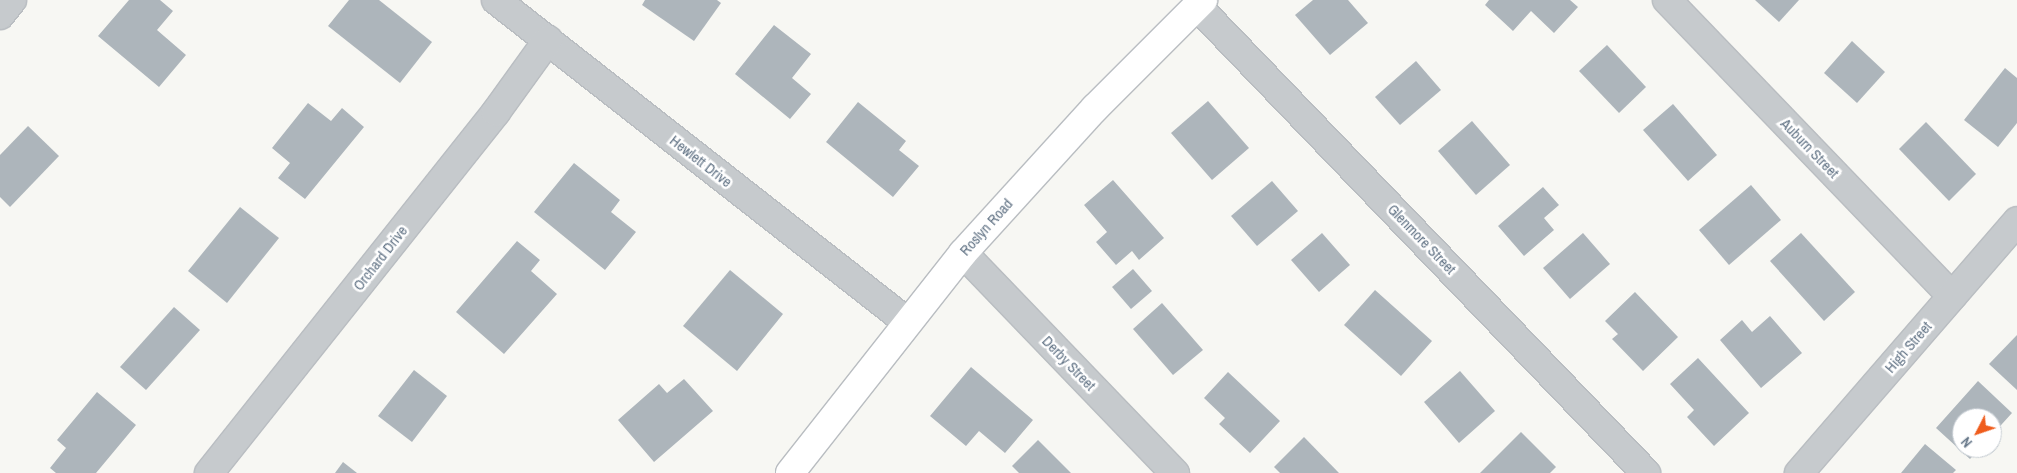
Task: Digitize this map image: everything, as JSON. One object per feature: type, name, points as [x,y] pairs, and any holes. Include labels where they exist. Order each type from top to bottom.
[{"type":"main road","name":"Roslyn Road","points":[[790,473],[906,321],[963,253],[1094,108],[1200,3]]},
{"type":"street","points":[[0,15],[12,0]]},
{"type":"street","name":"Hewlett Drive","points":[[496,0],[906,321]]},
{"type":"street","name":"Auburn Street","points":[[1667,0],[1952,296]]},
{"type":"street","name":"Glenmore Street","points":[[1200,3],[1646,473]]},
{"type":"street","name":"Orchard Drive","points":[[209,473],[496,112],[548,40]]},
{"type":"street","name":"High Street","points":[[1799,473],[2017,221]]},
{"type":"street","name":"Derby Street","points":[[963,253],[1175,473]]},
{"type":"building","points":[[129,0],[160,0],[173,11],[157,30],[186,55],[159,87],[98,36]]},
{"type":"building","points":[[349,0],[379,0],[432,42],[400,83],[328,26]]},
{"type":"building","points":[[645,0],[717,0],[721,3],[694,41],[642,5]]},
{"type":"building","points":[[1313,0],[1348,0],[1368,23],[1330,55],[1295,15]]},
{"type":"building","points":[[1489,0],[1570,0],[1578,7],[1554,33],[1531,11],[1513,31],[1485,5]]},
{"type":"building","points":[[1755,0],[1799,0],[1779,22]]},
{"type":"building","points":[[774,25],[811,54],[792,78],[811,94],[790,119],[735,74]]},
{"type":"building","points":[[1852,41],[1885,72],[1857,103],[1824,73]]},
{"type":"building","points":[[1607,45],[1646,87],[1619,113],[1579,71]]},
{"type":"building","points":[[1416,61],[1441,90],[1400,125],[1375,97]]},
{"type":"building","points":[[2005,68],[2017,78],[2017,123],[1998,147],[1964,120]]},
{"type":"building","points":[[1208,101],[1249,148],[1212,180],[1171,133]]},
{"type":"building","points":[[858,102],[906,141],[899,150],[919,166],[893,197],[826,142]]},
{"type":"building","points":[[308,103],[331,121],[342,108],[364,127],[305,199],[278,178],[290,163],[272,148]]},
{"type":"building","points":[[1673,104],[1717,155],[1688,181],[1643,130]]},
{"type":"building","points":[[1472,121],[1510,165],[1476,195],[1438,151]]},
{"type":"building","points":[[1926,122],[1976,174],[1949,201],[1899,149]]},
{"type":"building","points":[[28,126],[59,156],[10,207],[0,197],[0,155]]},
{"type":"building","points":[[574,163],[620,200],[611,212],[636,232],[605,270],[534,212]]},
{"type":"building","points":[[1113,180],[1164,238],[1139,260],[1132,251],[1116,265],[1096,242],[1107,232],[1084,205]]},
{"type":"building","points":[[1272,181],[1298,211],[1257,246],[1231,216]]},
{"type":"building","points":[[1751,185],[1781,220],[1729,265],[1699,230]]},
{"type":"building","points":[[1543,187],[1559,205],[1544,218],[1554,230],[1524,256],[1498,226]]},
{"type":"building","points":[[240,207],[279,238],[227,303],[188,271]]},
{"type":"building","points":[[1322,233],[1350,265],[1319,292],[1291,260]]},
{"type":"building","points":[[1583,233],[1610,264],[1570,299],[1543,268]]},
{"type":"building","points":[[1801,233],[1855,292],[1824,321],[1770,261]]},
{"type":"building","points":[[517,241],[540,260],[531,271],[557,294],[504,354],[456,312]]},
{"type":"building","points":[[1133,269],[1152,291],[1131,309],[1112,287]]},
{"type":"building","points":[[730,270],[783,314],[737,371],[683,326]]},
{"type":"building","points":[[1375,290],[1432,341],[1401,376],[1344,325]]},
{"type":"building","points":[[1635,292],[1678,337],[1643,371],[1612,339],[1618,334],[1605,321]]},
{"type":"building","points":[[1162,303],[1203,350],[1173,375],[1133,329]]},
{"type":"building","points":[[174,307],[200,330],[146,390],[120,367]]},
{"type":"building","points":[[1770,316],[1802,353],[1761,388],[1720,340],[1742,320],[1752,332]]},
{"type":"building","points":[[2017,335],[2017,390],[1989,364]]},
{"type":"building","points":[[1698,358],[1749,413],[1714,446],[1687,417],[1694,410],[1670,384]]},
{"type":"building","points":[[971,367],[1033,420],[1005,453],[979,431],[966,446],[930,416]]},
{"type":"building","points":[[414,370],[447,396],[412,442],[378,416]]},
{"type":"building","points":[[1460,371],[1495,411],[1459,443],[1424,402]]},
{"type":"building","points":[[1228,372],[1280,421],[1250,453],[1219,424],[1225,418],[1204,398]]},
{"type":"building","points":[[684,379],[713,411],[654,462],[618,420],[659,384],[667,393]]},
{"type":"building","points":[[1978,381],[2012,413],[2002,424],[2002,408],[1954,408]]},
{"type":"building","points":[[97,392],[136,425],[96,473],[56,473],[50,468],[66,448],[57,440]]},
{"type":"building","points":[[1952,410],[1952,443],[1936,428]]},
{"type":"building","points":[[1521,432],[1556,467],[1550,473],[1480,473]]},
{"type":"building","points":[[1304,437],[1339,473],[1280,473],[1274,467]]},
{"type":"building","points":[[1038,440],[1071,473],[1019,473],[1012,466]]},
{"type":"building","points":[[1925,444],[1956,470],[1953,473],[1901,473]]},
{"type":"building","points":[[343,462],[357,473],[335,473]]}]
